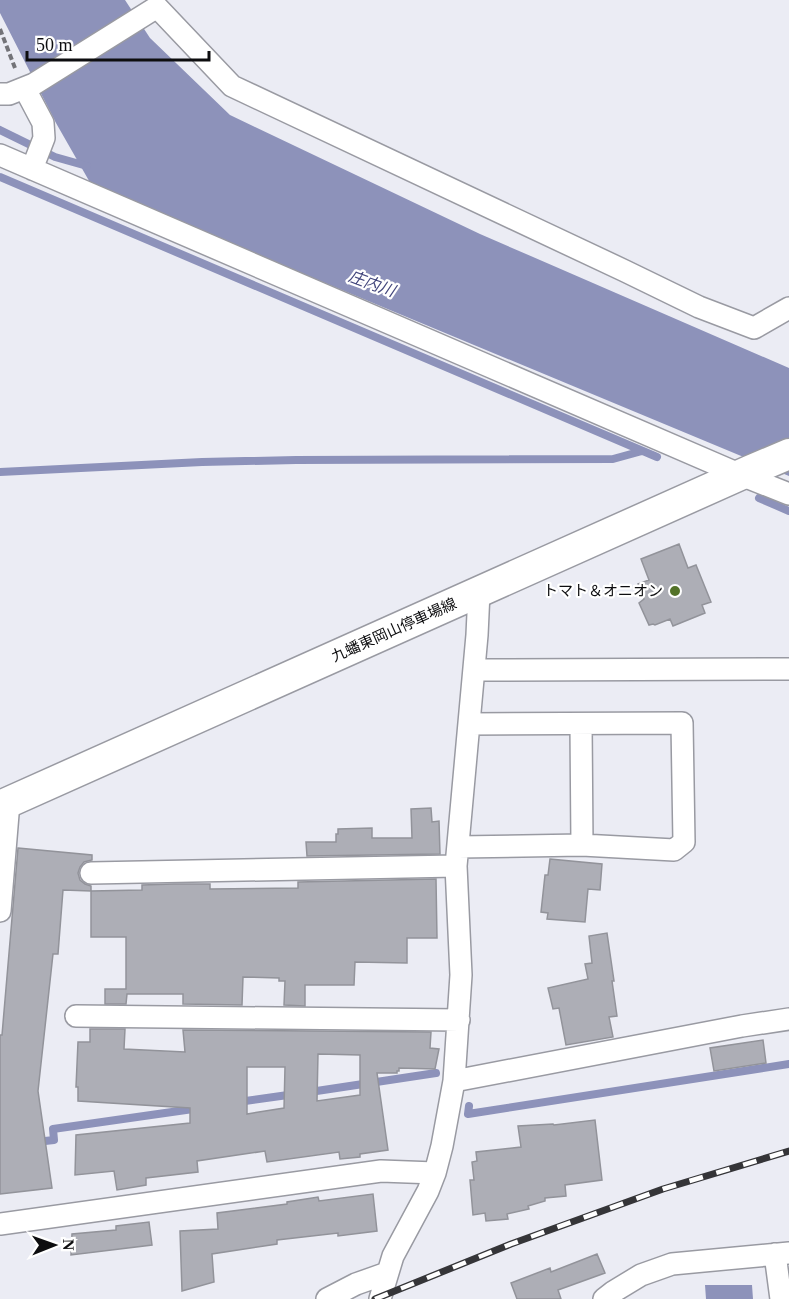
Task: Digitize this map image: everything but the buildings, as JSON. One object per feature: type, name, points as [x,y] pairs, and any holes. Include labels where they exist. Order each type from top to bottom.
[{"type":"main road","name":"九蟠東岡山停車場線","points":[[5,804],[789,454]]},
{"type":"street","points":[[0,94],[29,86],[157,7],[232,86],[626,270],[699,307],[754,328],[789,308]]},
{"type":"street","points":[[29,86],[43,123],[44,138],[33,166]]},
{"type":"street","points":[[0,155],[33,166],[789,494]]},
{"type":"street","points":[[380,1299],[393,1256],[428,1191],[435,1173],[454,1081],[461,975],[457,857],[479,592]]},
{"type":"street","points":[[474,670],[789,669]]},
{"type":"street","points":[[91,873],[457,857],[582,845],[674,850],[684,842],[682,723],[469,724]]},
{"type":"street","points":[[581,724],[582,845]]},
{"type":"street","points":[[0,911],[5,804]]},
{"type":"street","points":[[76,1016],[459,1020]]},
{"type":"street","points":[[454,1081],[789,1019]]},
{"type":"street","points":[[0,1224],[381,1171],[435,1173]]},
{"type":"street","points":[[604,1299],[641,1275],[672,1264],[782,1254],[781,1299]]},
{"type":"street","points":[[327,1299],[356,1284],[387,1273]]},
{"type":"path","points":[[0,30],[11,60],[29,86]]},
{"type":"water","name":"庄内川","points":[[0,0],[125,0],[150,38],[230,115],[480,234],[789,368],[789,476],[92,186],[56,123],[0,13]]},
{"type":"water","points":[[705,1285],[752,1285],[753,1299],[706,1299]]},
{"type":"waterway","points":[[0,130],[55,157],[87,166]]},
{"type":"waterway","points":[[0,177],[657,457]]},
{"type":"waterway","points":[[0,472],[202,462],[296,460],[613,459],[642,451]]},
{"type":"waterway","points":[[759,498],[789,511]]},
{"type":"waterway","points":[[469,1106],[468,1114],[789,1064]]},
{"type":"waterway","points":[[310,1092],[436,1073]]},
{"type":"waterway","points":[[238,1102],[295,1094]]},
{"type":"waterway","points":[[36,1142],[54,1140],[53,1129],[200,1108]]},
{"type":"railway","points":[[375,1299],[511,1244],[663,1189],[789,1151]]},
{"type":"place","name":"トマト＆オニオン","points":[[675,591]]}]
